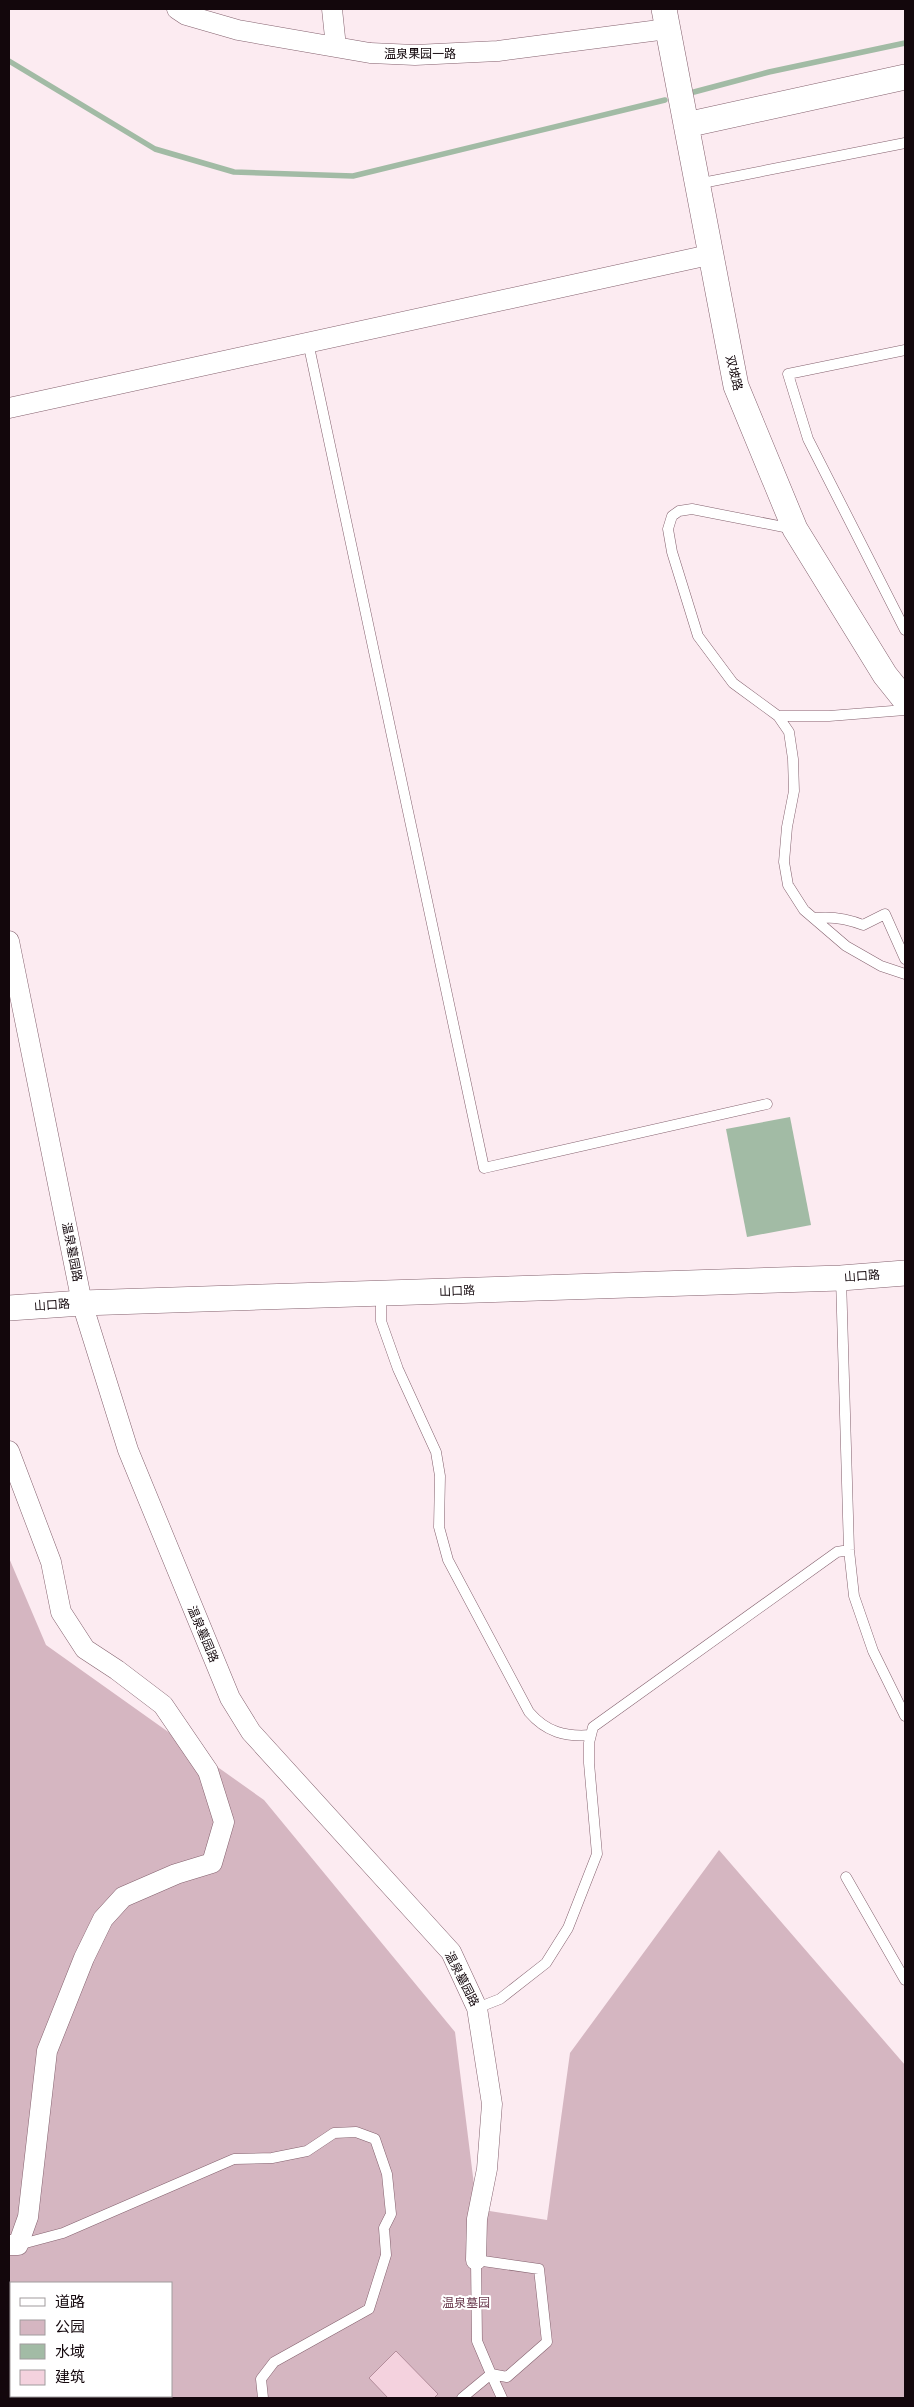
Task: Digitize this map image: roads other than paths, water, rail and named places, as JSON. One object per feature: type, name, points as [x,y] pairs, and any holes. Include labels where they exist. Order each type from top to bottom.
[{"type":"street","name":"温泉果园一路","points":[[177,9],[186,15],[238,30],[370,54],[415,55],[489,52],[555,45],[665,19]]},
{"type":"street","points":[[332,9],[336,48]]},
{"type":"street","name":"双坡路","points":[[665,19],[709,255],[736,386],[795,529],[886,675],[905,700]]},
{"type":"street","points":[[686,124],[905,77]]},
{"type":"street","points":[[9,408],[709,255]]},
{"type":"street","name":"温泉墓园路","points":[[9,941],[82,1303],[128,1450],[230,1698],[251,1732],[451,1952],[477,2008],[492,2104],[486,2169],[477,2219],[476,2260]]},
{"type":"street","name":"山口路","points":[[9,1308],[82,1303],[841,1278],[905,1273]]},
{"type":"street","points":[[9,1451],[50,1562],[61,1612],[85,1649],[118,1670],[163,1706],[208,1771],[224,1822],[212,1863],[176,1874],[123,1897],[103,1920],[84,1958],[47,2051],[28,2216],[14,2245]]},
{"type":"lane","points":[[696,184],[905,142]]},
{"type":"lane","points":[[308,342],[484,1168],[767,1104]]},
{"type":"lane","points":[[905,350],[788,374],[808,439],[905,630]]},
{"type":"lane","points":[[795,529],[692,509],[680,511],[672,516],[668,528],[672,552],[698,636],[733,683],[778,716],[789,732],[794,783],[784,862],[788,885],[804,910],[846,946],[881,966],[905,974]]},
{"type":"lane","points":[[778,716],[829,716],[905,710]]},
{"type":"lane","points":[[814,918],[828,916],[847,918],[863,925],[885,914],[905,959]]},
{"type":"lane","points":[[841,1278],[849,1550],[854,1596],[873,1651],[905,1716]]},
{"type":"lane","points":[[381,1293],[382,1321],[398,1369],[436,1452],[440,1476],[439,1527],[448,1560],[529,1712],[541,1726],[573,1736],[591,1735]]},
{"type":"lane","points":[[477,2008],[500,1999],[546,1963],[568,1928],[597,1854],[589,1763],[593,1726],[837,1552],[849,1550]]},
{"type":"lane","points":[[846,1877],[905,1980]]},
{"type":"lane","points":[[14,2245],[62,2233],[234,2159],[272,2158],[307,2151],[334,2133],[356,2132],[375,2139],[387,2174],[391,2214],[384,2228],[386,2255],[369,2309],[274,2362],[261,2379],[263,2398]]},
{"type":"lane","points":[[491,2374],[507,2377],[547,2342],[539,2270],[476,2260],[477,2340],[491,2374],[502,2398]]},
{"type":"lane","points":[[462,2398],[491,2374]]},
{"type":"water","points":[[790,1117],[811,1225],[747,1237],[726,1129]]},
{"type":"waterway","points":[[694,92],[769,72],[905,43]]},
{"type":"waterway","points":[[9,61],[155,149],[234,172],[353,176],[665,100]]},
{"type":"park label","name":"温泉墓园","points":[[466,2303]]}]
